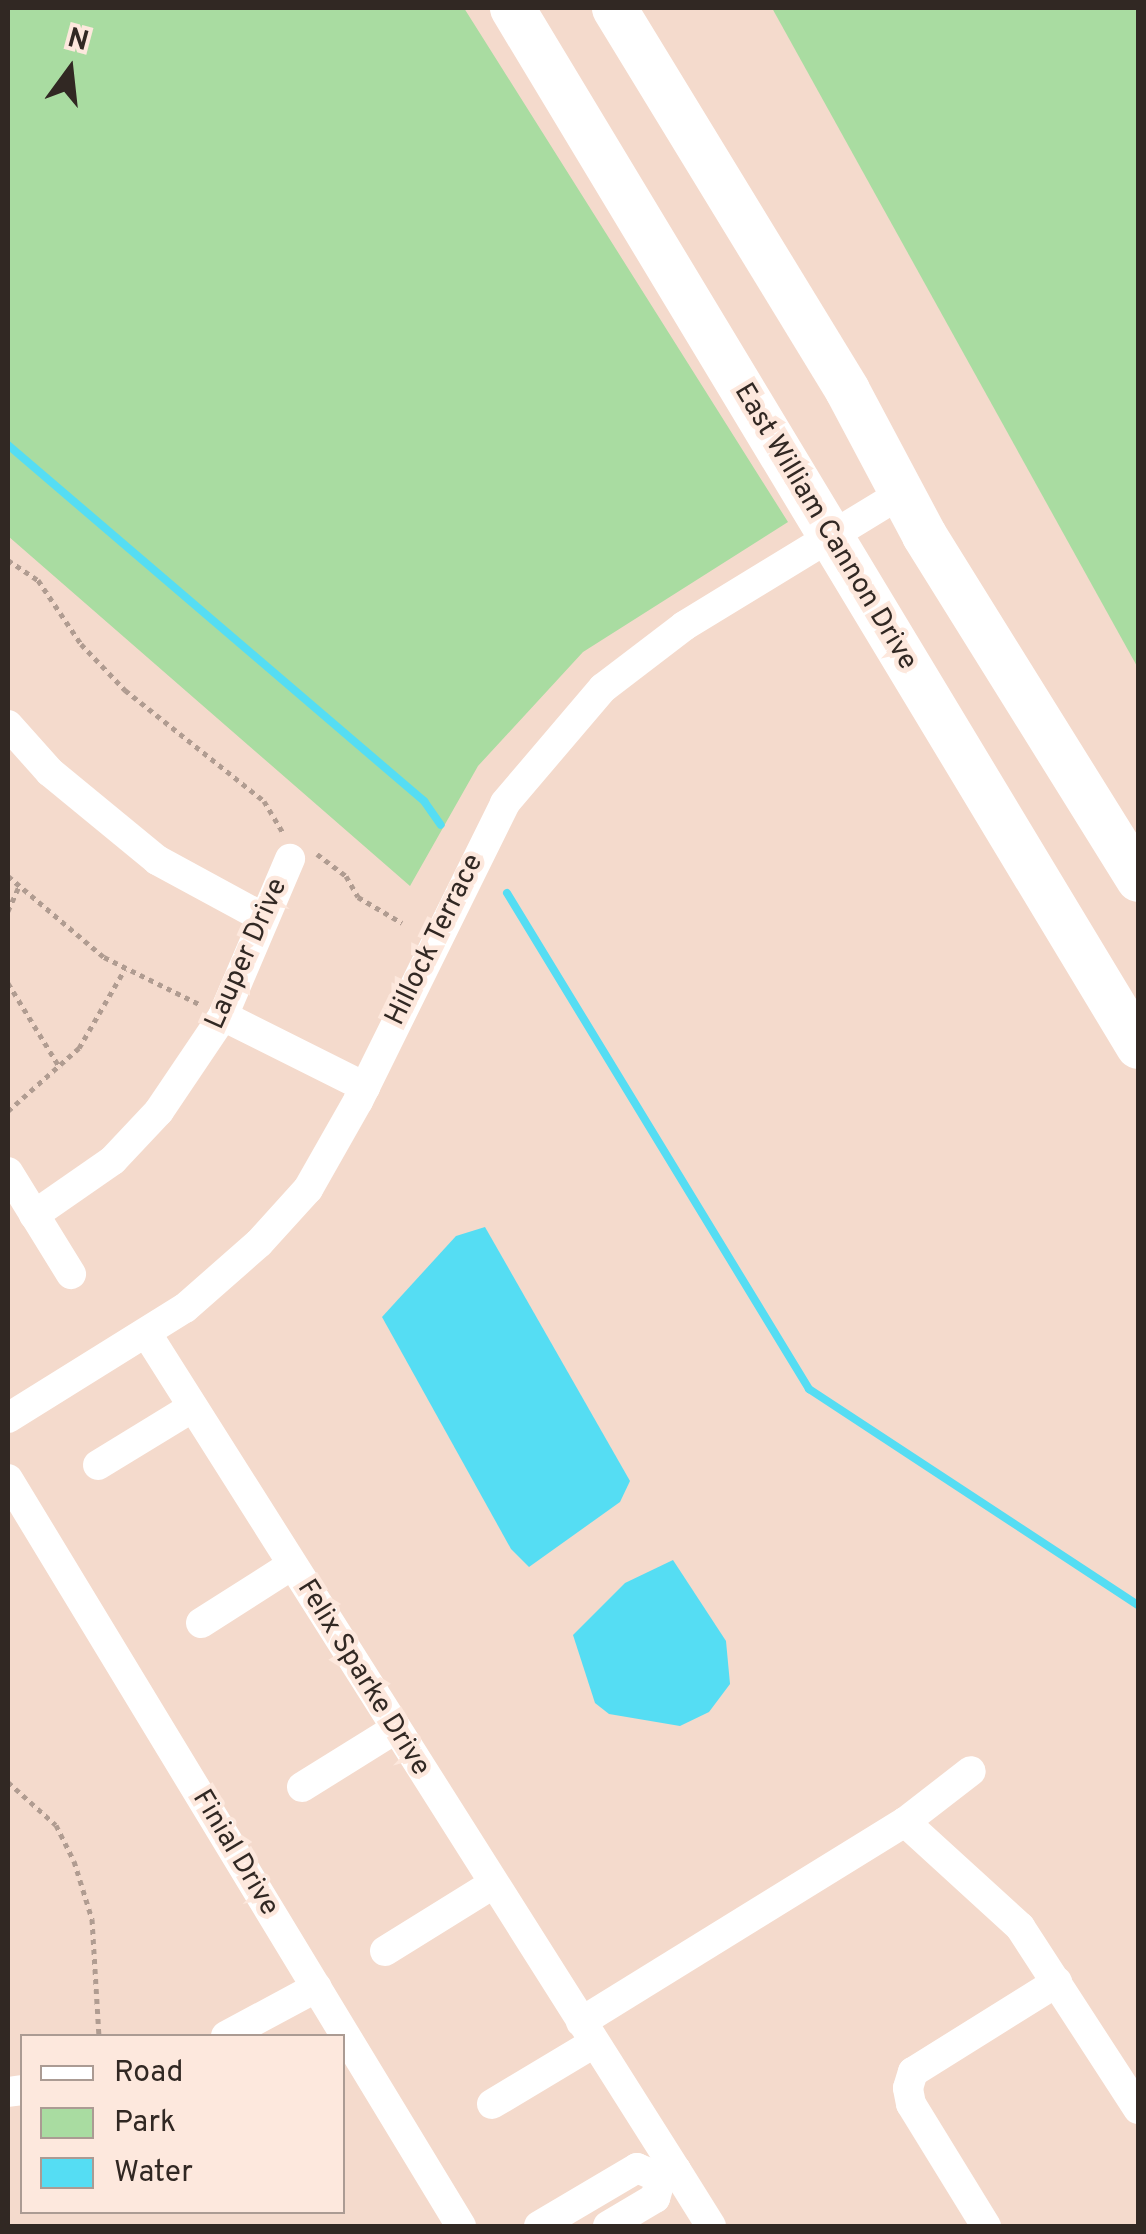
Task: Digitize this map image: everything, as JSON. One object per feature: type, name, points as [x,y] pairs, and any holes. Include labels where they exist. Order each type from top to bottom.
[{"type":"street","name":"East William Cannon Drive","points":[[512,8],[1138,1046]]},
{"type":"street","points":[[614,8],[847,390],[900,494],[1138,879]]},
{"type":"street","name":"Hillock Terrace","points":[[8,1418],[148,1334],[259,1243],[308,1189],[364,1087],[504,803],[544,749],[603,688],[684,626],[900,494]]},
{"type":"street","points":[[8,725],[50,772],[157,860],[264,918]]},
{"type":"street","name":"Lauper Drive","points":[[34,1215],[113,1160],[148,1124],[264,918],[292,847]]},
{"type":"street","points":[[211,1010],[364,1087]]},
{"type":"street","points":[[8,1172],[71,1274]]},
{"type":"street","name":"Felix Sparke Drive","points":[[148,1334],[588,2032],[668,2174],[711,2226]]},
{"type":"street","points":[[98,1465],[193,1407]]},
{"type":"street","name":"Finial Drive","points":[[8,1479],[345,2034]]},
{"type":"street","points":[[202,1623],[292,1564]]},
{"type":"street","points":[[302,1787],[395,1729]]},
{"type":"street","points":[[492,2104],[588,2032],[905,1822],[970,1771]]},
{"type":"street","points":[[905,1822],[1020,1927],[1138,2109]]},
{"type":"street","points":[[385,1950],[493,1884]]},
{"type":"street","points":[[986,2226],[911,2104],[908,2088],[913,2072],[1056,1982]]},
{"type":"street","points":[[230,2034],[317,1988]]},
{"type":"street","name":"Finial Drive","points":[[345,2034],[461,2226]]},
{"type":"street","points":[[540,2226],[637,2168],[668,2174],[655,2198],[608,2226]]},
{"type":"path","points":[[8,560],[38,580],[81,644],[125,690],[264,801],[292,847],[330,860],[358,896],[402,923]]},
{"type":"path","points":[[8,876],[125,969],[211,1010]]},
{"type":"path","points":[[8,911],[19,886]]},
{"type":"path","points":[[8,1111],[60,1068],[95,1025],[125,969]]},
{"type":"path","points":[[8,983],[60,1068]]},
{"type":"path","points":[[8,1782],[56,1824],[74,1861],[92,1919],[99,2034]]},
{"type":"green space","points":[[8,8],[464,8],[788,522],[583,652],[478,766],[410,886],[8,536]]},
{"type":"green space","points":[[772,8],[1138,8],[1138,668]]},
{"type":"water","points":[[485,1227],[630,1481],[620,1502],[529,1567],[511,1549],[382,1317],[456,1236]]},
{"type":"water","points":[[673,1560],[726,1641],[730,1684],[709,1712],[680,1726],[609,1714],[595,1703],[573,1635],[625,1583]]},
{"type":"waterway","points":[[8,445],[424,801],[441,825]]},
{"type":"waterway","points":[[507,893],[809,1389],[1138,1605]]}]
